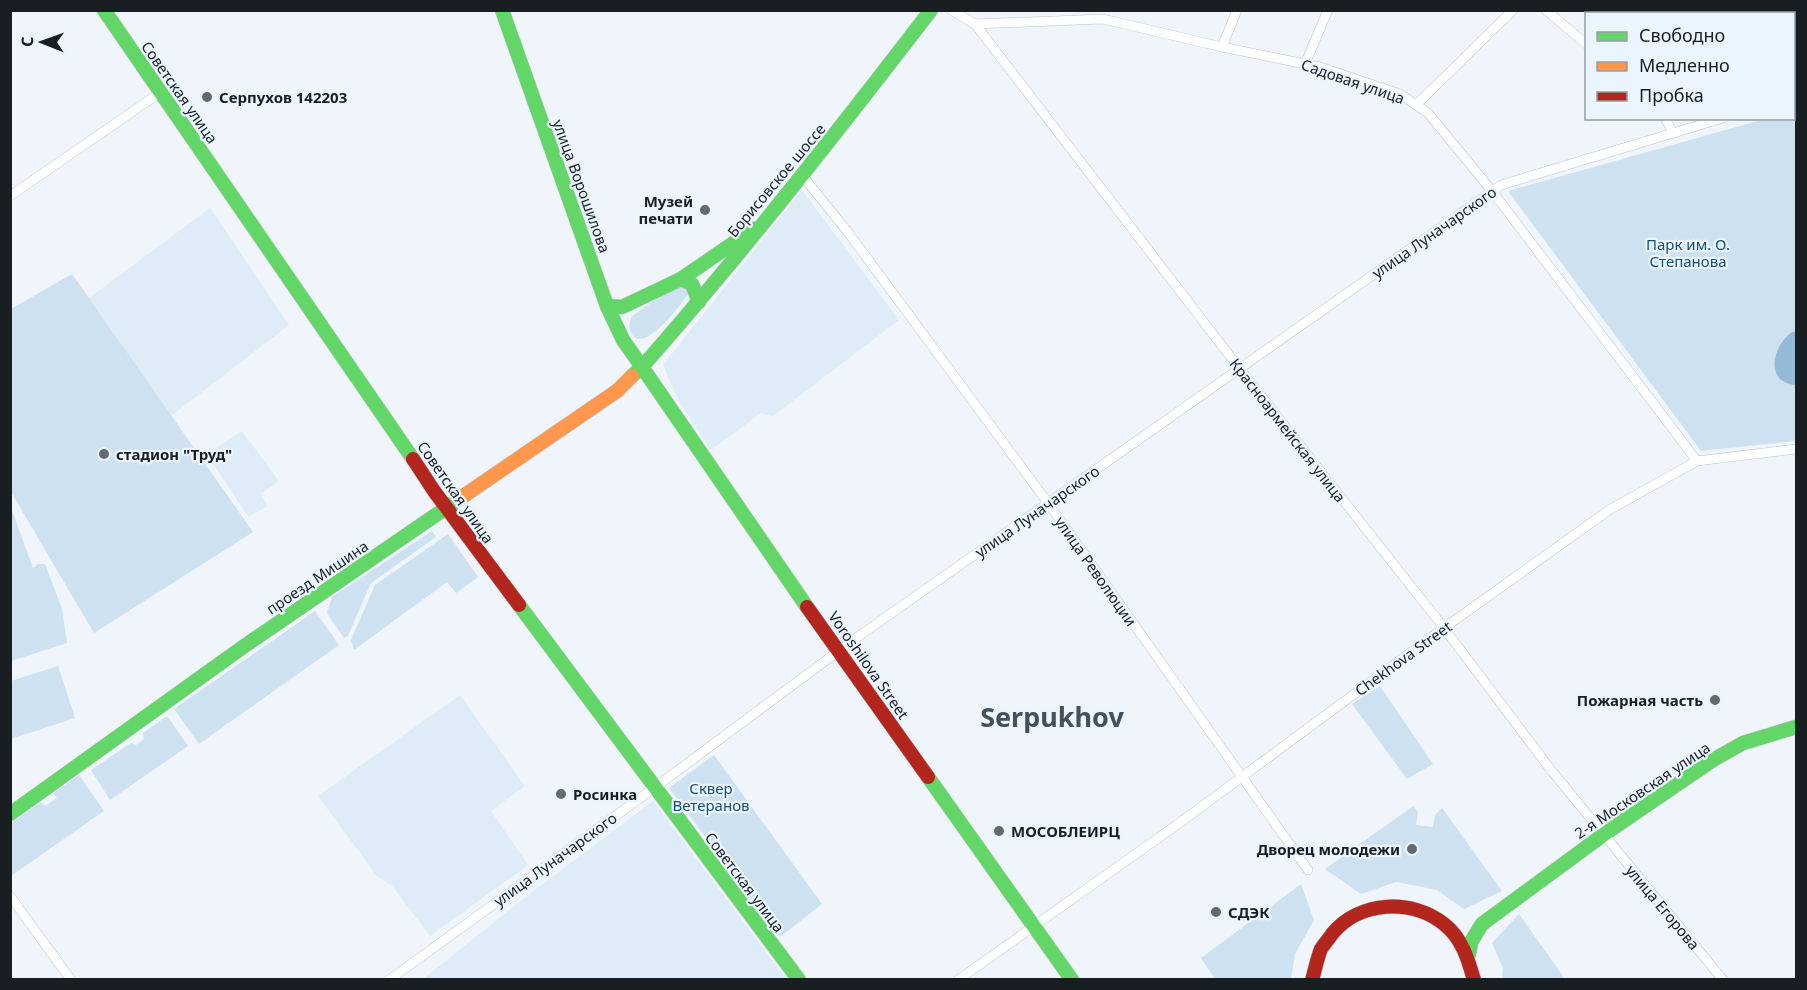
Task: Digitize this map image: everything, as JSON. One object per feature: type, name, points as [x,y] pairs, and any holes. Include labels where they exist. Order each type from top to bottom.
[{"type":"main road","name":"Советская улица","points":[[104,10],[447,508],[799,980]]},
{"type":"main road","name":"улица Ворошилова","points":[[501,10],[607,306],[623,340],[642,367]]},
{"type":"main road","name":"Борисовское шоссе","points":[[642,367],[699,302],[862,101],[931,10]]},
{"type":"main road","points":[[607,306],[622,307],[681,279],[759,226]]},
{"type":"main road","points":[[681,279],[689,280],[694,285],[699,302]]},
{"type":"main road","name":"проезд Мишина","points":[[10,814],[243,648],[617,391],[642,367]]},
{"type":"main road","name":"Voroshilova Street","points":[[642,367],[760,540],[1072,980]]},
{"type":"main road","name":"2-я Московская улица","points":[[1482,924],[1603,835],[1713,760],[1743,743],[1797,727]]},
{"type":"main road","points":[[1312,980],[1318,953],[1332,932],[1359,911],[1382,906],[1400,905],[1434,916],[1448,926],[1469,954]]},
{"type":"main road","points":[[1448,926],[1460,928],[1482,924]]},
{"type":"main road","points":[[1474,980],[1469,954],[1471,942],[1482,924]]},
{"type":"street","points":[[951,10],[975,24]]},
{"type":"street","points":[[1222,47],[1237,10]]},
{"type":"street","points":[[1305,64],[1328,10]]},
{"type":"street","points":[[1417,104],[1513,10]]},
{"type":"street","points":[[1546,10],[1585,42]]},
{"type":"street","name":"Садовая улица","points":[[975,24],[1105,15],[1222,47],[1320,67],[1400,94],[1417,104],[1428,113],[1492,191],[1697,461]]},
{"type":"street","name":"Красноармейская улица","points":[[975,24],[1239,368],[1444,628],[1603,835]]},
{"type":"street","points":[[10,196],[161,92]]},
{"type":"street","points":[[1666,120],[1673,133]]},
{"type":"street","name":"улица Луначарского","points":[[389,980],[839,651],[1501,185],[1716,120]]},
{"type":"street","name":"улица Революции","points":[[801,174],[847,231],[1048,503],[1308,870]]},
{"type":"street","name":"Chekhova Street","points":[[958,980],[1609,510],[1697,461],[1797,449]]},
{"type":"street","name":"улица Егорова","points":[[1603,835],[1723,980]]},
{"type":"street","points":[[10,896],[71,980]]},
{"type":"shaded area","points":[[802,190],[899,320],[773,416],[761,413],[711,450],[677,398],[663,365]]},
{"type":"shaded area","points":[[210,208],[289,325],[171,416],[89,298]]},
{"type":"shaded area","points":[[242,431],[279,481],[261,494],[268,506],[248,517],[207,454]]},
{"type":"shaded area","points":[[460,695],[525,786],[491,811],[528,865],[430,936],[393,887],[377,876],[318,796]]},
{"type":"shaded area","points":[[653,801],[786,979],[423,979],[523,899]]},
{"type":"green space","name":"Парк им. О. Степанова","points":[[1795,110],[1796,441],[1701,451],[1508,191],[1761,120],[1795,120]]},
{"type":"green space","name":"стадион \"Труд\"","points":[[72,274],[253,532],[94,633],[11,492],[11,309]]},
{"type":"green space","points":[[677,285],[688,287],[689,293],[677,309],[649,336],[640,339],[633,336],[629,325],[632,316]]},
{"type":"green space","points":[[11,508],[33,568],[38,564],[45,564],[62,609],[67,643],[11,661]]},
{"type":"green space","points":[[432,531],[436,537],[371,583],[348,636],[344,638],[327,613],[332,597]]},
{"type":"green space","points":[[448,534],[478,577],[456,593],[447,582],[354,650],[351,640],[375,585]]},
{"type":"green space","points":[[315,611],[339,645],[199,744],[174,709]]},
{"type":"green space","points":[[58,666],[75,718],[11,739],[11,681]]},
{"type":"green space","points":[[1380,686],[1433,764],[1407,779],[1352,704]]},
{"type":"green space","points":[[167,716],[188,746],[110,800],[91,770],[131,743],[136,745],[144,739],[143,733]]},
{"type":"green space","name":"Сквер Ветеранов","points":[[714,755],[822,904],[780,937],[669,788]]},
{"type":"green space","points":[[79,775],[104,811],[11,876],[11,823],[41,802],[45,806],[57,798],[53,793]]},
{"type":"green space","points":[[1413,806],[1418,812],[1416,825],[1433,827],[1435,815],[1442,808],[1502,891],[1464,909],[1437,890],[1396,882],[1361,894],[1325,869]]},
{"type":"green space","points":[[1301,884],[1314,920],[1295,954],[1291,979],[1215,979],[1201,958]]},
{"type":"green space","points":[[1519,914],[1565,979],[1502,979],[1503,968],[1492,943]]},
{"type":"water","points":[[1792,332],[1796,332],[1796,385],[1786,383],[1779,378],[1774,363],[1780,346]]},
{"type":"traffic: fast","points":[[104,10],[413,459]]},
{"type":"traffic: fast","points":[[502,10],[607,306],[623,340],[642,367],[632,376]]},
{"type":"traffic: fast","points":[[807,607],[642,367],[790,191],[931,10]]},
{"type":"traffic: fast","points":[[607,306],[622,307],[681,279],[754,229]]},
{"type":"traffic: fast","points":[[681,279],[692,284],[699,302]]},
{"type":"traffic: fast","points":[[10,814],[243,647],[465,495]]},
{"type":"traffic: fast","points":[[519,605],[799,980]]},
{"type":"traffic: fast","points":[[1469,954],[1471,942],[1482,924],[1603,835],[1713,760],[1743,743],[1796,727]]},
{"type":"traffic: fast","points":[[928,777],[1072,980]]},
{"type":"traffic: slow","points":[[465,495],[617,391],[632,376]]},
{"type":"traffic: jam","points":[[413,459],[434,491],[519,605]]},
{"type":"traffic: jam","points":[[807,607],[928,777]]},
{"type":"traffic: jam","points":[[1312,980],[1321,949],[1343,923],[1371,909],[1386,907],[1416,910],[1444,924],[1460,942],[1474,980]]},
{"type":"place","name":"Серпухов 142203","points":[[207,97]]},
{"type":"place","name":"Музей печати","points":[[705,210]]},
{"type":"place","name":"стадион \"Труд\"","points":[[104,454]]},
{"type":"place","name":"Пожарная часть","points":[[1715,700]]},
{"type":"place","name":"Росинка","points":[[561,794]]},
{"type":"place","name":"МОСОБЛЕИРЦ","points":[[999,831]]},
{"type":"place","name":"Дворец молодежи","points":[[1412,849]]},
{"type":"place","name":"СДЭК","points":[[1216,912]]},
{"type":"district","name":"Serpukhov","points":[[1052,716]]}]
